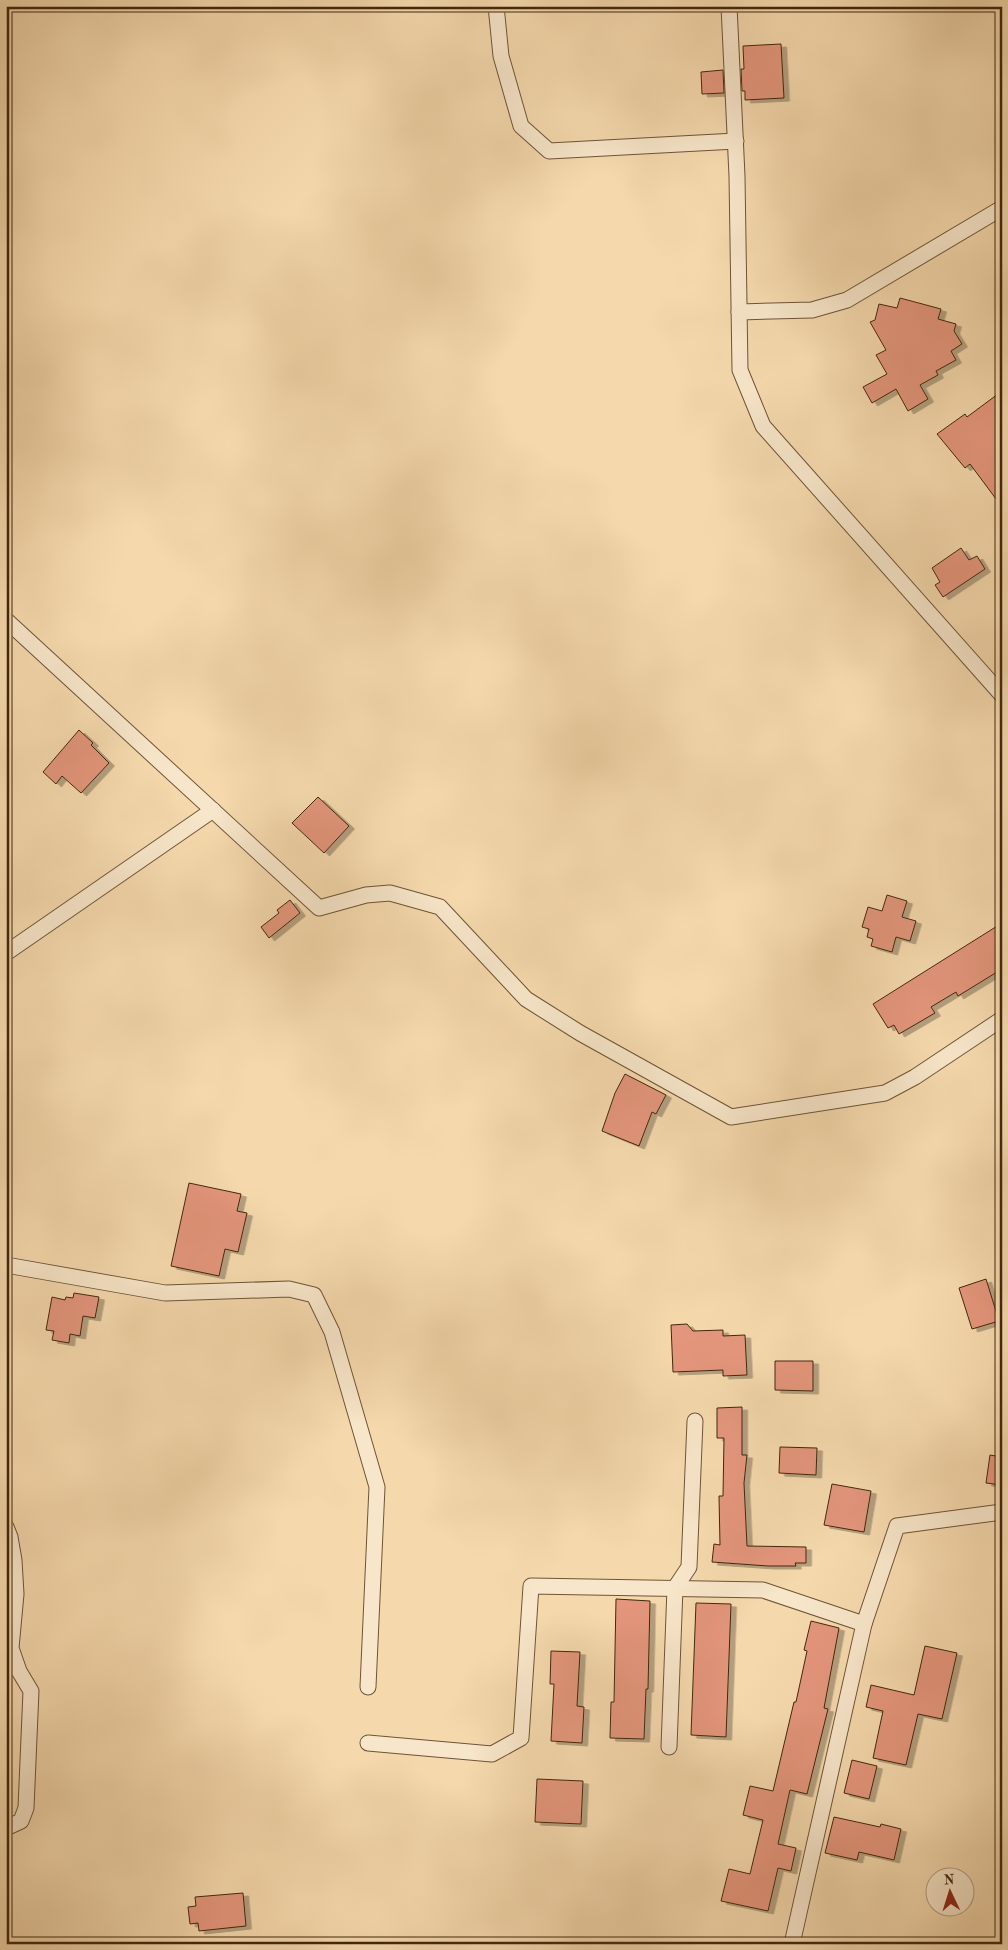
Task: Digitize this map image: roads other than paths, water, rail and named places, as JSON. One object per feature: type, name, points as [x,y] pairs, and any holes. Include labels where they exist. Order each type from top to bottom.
[{"type":"street","points":[[496,6],[500,56],[521,126],[549,152],[736,141]]},
{"type":"street","points":[[729,6],[736,141],[740,370],[763,426],[1002,695]]},
{"type":"street","points":[[739,312],[812,310],[847,300],[1002,208]]},
{"type":"street","points":[[6,620],[319,908],[366,895],[390,893],[440,907],[526,999],[580,1033],[731,1117],[885,1093],[915,1077],[1002,1019]]},
{"type":"street","points":[[6,953],[213,810]]},
{"type":"street","points":[[6,1264],[165,1294],[289,1289],[314,1295],[332,1332],[377,1487],[368,1687]]},
{"type":"street","points":[[669,1747],[675,1588],[689,1567],[695,1421]]},
{"type":"street","points":[[792,1944],[864,1624],[897,1526],[1002,1512]]},
{"type":"street","points":[[6,1527],[10,1537],[14,1560],[16,1594],[11,1648],[19,1672],[31,1691],[26,1808],[21,1821],[6,1828]]},
{"type":"street","points":[[368,1743],[492,1754],[521,1738],[531,1586],[763,1590],[864,1624]]}]
